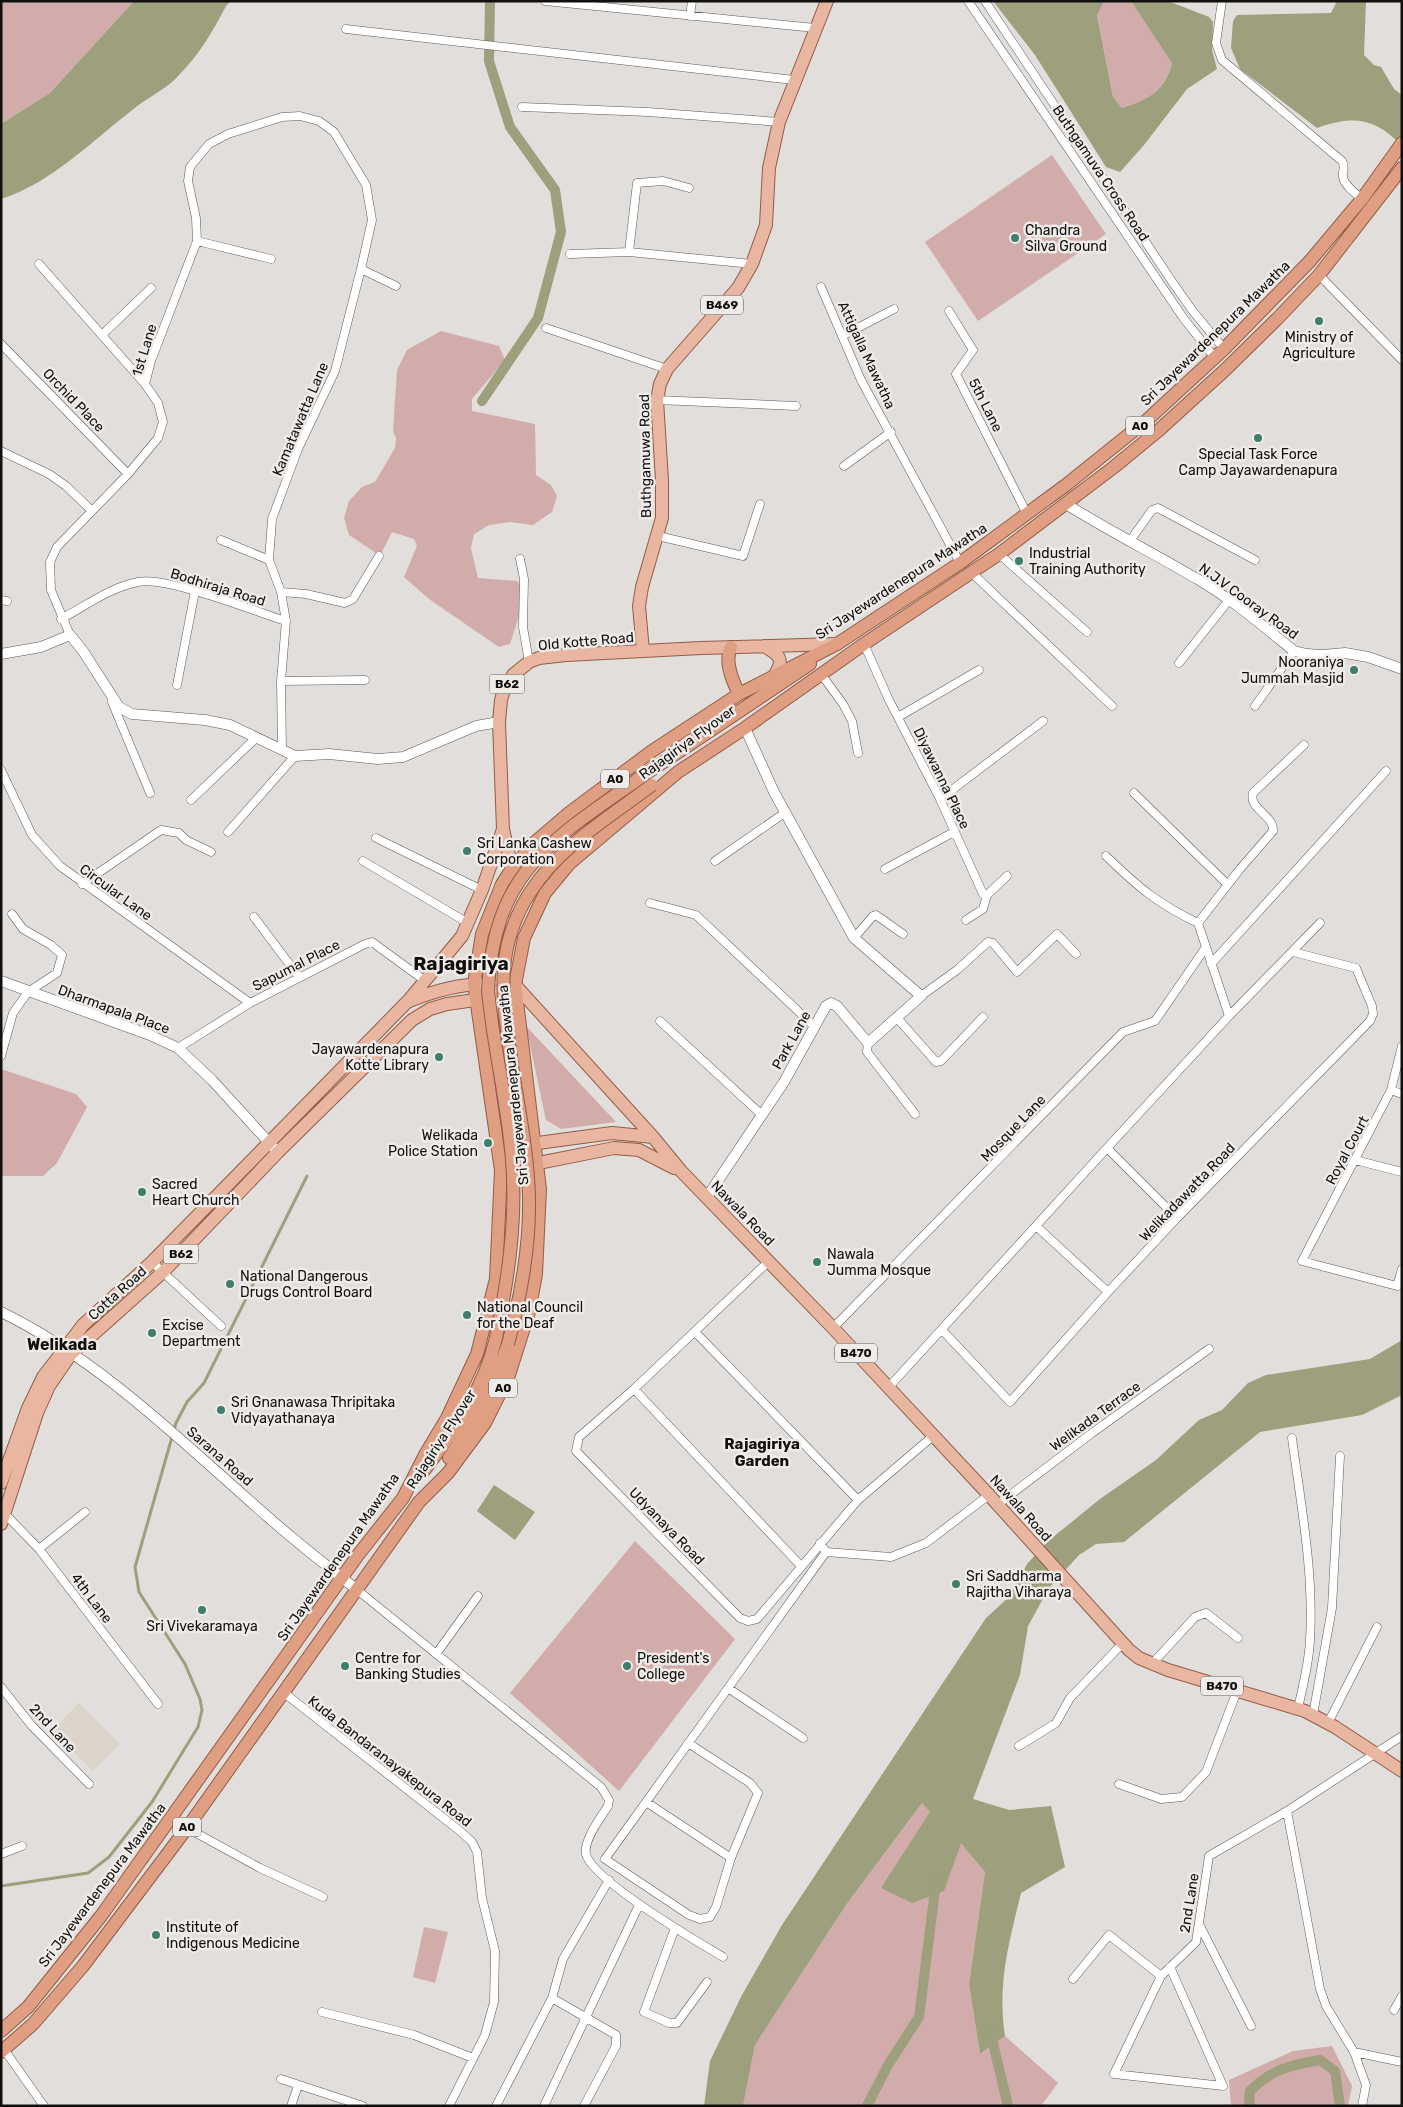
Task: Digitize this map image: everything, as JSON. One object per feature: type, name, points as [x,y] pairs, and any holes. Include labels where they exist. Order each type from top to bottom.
[{"type":"highway","name":"Sri Jayewardenepura Mawatha","points":[[1,2031],[28,2007],[101,1916],[343,1578],[403,1498],[426,1453],[447,1418],[477,1354],[497,1270],[501,1170],[474,984],[482,934],[502,884],[512,869],[534,843],[568,813],[652,751],[738,694],[776,673],[837,644],[960,563],[1027,514],[1147,420],[1219,354],[1310,261],[1362,199],[1398,148]]},
{"type":"highway","name":"Sri Jayewardenepura Mawatha","points":[[2,2050],[33,2024],[83,1966],[187,1828],[419,1502],[448,1473],[485,1423],[495,1406],[509,1375],[524,1331],[536,1274],[540,1189],[536,1143],[515,985],[524,938],[545,893],[570,864],[678,772],[745,728],[864,644],[972,573],[1114,467],[1174,416],[1277,320],[1319,275],[1402,168]]},
{"type":"highway","name":"Rajagiriya Flyover","points":[[403,1498],[447,1440],[473,1399],[493,1350],[507,1286],[514,1225],[512,1159],[488,990],[492,947],[498,924],[511,893],[538,856],[566,831],[686,745],[779,686],[837,644]]},
{"type":"highway","name":"Rajagiriya Flyover","points":[[419,1502],[469,1428],[491,1389],[508,1344],[522,1285],[528,1222],[528,1177],[503,994],[506,947],[520,910],[538,881],[569,847],[772,699],[864,644]]},
{"type":"highway","points":[[731,647],[729,664],[738,694]]},
{"type":"highway","points":[[497,1270],[511,1223],[522,1219],[529,1225],[536,1274]]},
{"type":"main road","name":"Buthgamuwa Road","points":[[643,651],[639,606],[642,587],[662,518],[662,480],[657,400],[660,384],[667,369],[738,288],[752,264],[766,225],[769,168],[779,122],[794,80],[827,1]]},
{"type":"main road","name":"Old Kotte Road","points":[[512,869],[503,829],[499,722],[504,690],[513,675],[529,662],[550,656],[837,644]]},
{"type":"main road","points":[[764,646],[778,655],[780,659],[780,666],[776,673]]},
{"type":"main road","name":"Old Kotte Road","points":[[406,1003],[462,936],[482,890],[503,829]]},
{"type":"main road","points":[[462,936],[502,884]]},
{"type":"main road","name":"Cotta Road","points":[[2,1517],[26,1428],[44,1377],[67,1351],[163,1272],[406,1003],[425,994],[474,984],[515,985]]},
{"type":"main road","name":"Cotta Road","points":[[67,1351],[83,1324],[416,1017],[430,1009],[447,1004],[475,1000],[515,985]]},
{"type":"main road","name":"Nawala Road","points":[[515,985],[653,1137],[681,1172],[833,1328],[1139,1658],[1152,1664],[1298,1708],[1328,1723],[1402,1771]]},
{"type":"main road","points":[[406,1003],[416,1017]]},
{"type":"main road","points":[[499,1150],[612,1133],[653,1137]]},
{"type":"main road","name":"Nawala Road","points":[[501,1170],[614,1148],[639,1150],[681,1172]]},
{"type":"main road","name":"Cotta Road","points":[[1,1483],[4,1467],[26,1428]]},
{"type":"street","points":[[545,1],[816,28]]},
{"type":"street","points":[[690,16],[692,1]]},
{"type":"street","name":"Buthgamuva Cross Road","points":[[968,1],[1184,318],[1219,354]]},
{"type":"street","name":"Buthgamuva Cross Road","points":[[985,1],[1192,310],[1219,354]]},
{"type":"street","points":[[1222,1],[1216,43],[1222,60],[1342,161],[1345,166],[1343,177],[1345,182],[1362,199]]},
{"type":"street","points":[[346,29],[794,80]]},
{"type":"street","points":[[1021,77],[1032,70]]},
{"type":"street","points":[[522,107],[648,112],[779,122]]},
{"type":"street","name":"1st Lane","points":[[70,635],[51,590],[50,562],[57,547],[128,474],[158,438],[163,422],[158,403],[145,384],[151,361],[197,240],[196,218],[188,180],[190,166],[209,144],[228,134],[282,116]]},
{"type":"street","name":"Kamatawatta Lane","points":[[282,116],[300,116],[319,121],[334,132],[366,185],[372,220],[362,269],[335,370],[298,450],[272,519],[269,560],[280,592],[286,621],[281,681],[282,750]]},
{"type":"street","points":[[629,252],[637,183],[663,181],[689,188]]},
{"type":"street","points":[[197,240],[271,259]]},
{"type":"street","points":[[570,254],[629,252],[752,264]]},
{"type":"street","points":[[39,264],[103,334],[145,384]]},
{"type":"street","points":[[362,269],[396,286]]},
{"type":"street","points":[[1319,275],[1402,360]]},
{"type":"street","name":"Attigalla Mawatha","points":[[821,287],[861,380],[906,458],[960,563]]},
{"type":"street","points":[[103,334],[151,288]]},
{"type":"street","points":[[842,336],[894,309]]},
{"type":"street","name":"5th Lane","points":[[949,311],[973,350],[956,374],[1027,514]]},
{"type":"street","points":[[546,328],[667,369]]},
{"type":"street","name":"Orchid Place","points":[[1,344],[128,474]]},
{"type":"street","points":[[657,400],[796,406]]},
{"type":"street","points":[[844,466],[891,432]]},
{"type":"street","points":[[1,450],[49,474],[66,486],[91,510]]},
{"type":"street","points":[[658,536],[743,556],[760,504]]},
{"type":"street","name":"N.J.V Cooray Road","points":[[1066,504],[1099,525],[1199,580],[1229,600],[1294,650],[1323,656],[1345,653],[1353,654],[1368,657],[1402,669]]},
{"type":"street","points":[[1130,541],[1152,510],[1158,508],[1255,560]]},
{"type":"street","points":[[221,540],[269,560]]},
{"type":"street","points":[[999,554],[1087,632]]},
{"type":"street","points":[[280,592],[306,594],[345,602],[353,599],[379,556]]},
{"type":"street","points":[[520,559],[524,579],[523,627],[529,662]]},
{"type":"street","points":[[972,573],[1112,706]]},
{"type":"street","name":"Bodhiraja Road","points":[[62,619],[124,585],[140,581],[168,584],[286,621]]},
{"type":"street","points":[[177,685],[194,592]]},
{"type":"street","points":[[1179,663],[1229,600]]},
{"type":"street","points":[[1,654],[41,647],[70,635],[84,651],[119,707],[132,714],[205,720],[230,725],[257,736],[295,756],[329,754],[378,759],[403,756],[476,726],[499,722]]},
{"type":"street","name":"Diyawanna Place","points":[[864,644],[898,717],[940,799],[983,894],[987,895]]},
{"type":"street","points":[[1255,706],[1294,650]]},
{"type":"street","points":[[898,717],[979,670]]},
{"type":"street","points":[[822,674],[843,704],[852,721],[858,753]]},
{"type":"street","points":[[281,681],[365,680]]},
{"type":"street","points":[[106,688],[150,793]]},
{"type":"street","points":[[940,799],[1043,721]]},
{"type":"street","points":[[745,728],[774,792],[854,938],[921,996]]},
{"type":"street","points":[[191,800],[257,736]]},
{"type":"street","points":[[1198,923],[1273,831],[1271,821],[1253,802],[1251,798],[1253,793],[1304,744]]},
{"type":"street","points":[[228,832],[295,756]]},
{"type":"street","name":"Circular Lane","points":[[1,770],[32,835],[60,866],[82,884],[250,1003]]},
{"type":"street","points":[[1211,964],[1386,771]]},
{"type":"street","points":[[1134,793],[1228,884]]},
{"type":"street","points":[[715,861],[786,812]]},
{"type":"street","points":[[82,884],[161,830],[179,833],[186,840],[211,852]]},
{"type":"street","points":[[884,869],[954,832]]},
{"type":"street","points":[[376,838],[482,890]]},
{"type":"street","points":[[1106,856],[1139,888],[1171,911],[1198,923],[1229,1016]]},
{"type":"street","points":[[363,861],[468,923]]},
{"type":"street","points":[[966,920],[983,909],[987,895],[1007,876]]},
{"type":"street","points":[[650,903],[696,915],[815,1027]]},
{"type":"street","points":[[1,1056],[12,1013],[28,992],[57,973],[62,955],[52,945],[23,929],[12,914]]},
{"type":"street","points":[[854,938],[876,915],[904,934]]},
{"type":"street","points":[[254,917],[299,977]]},
{"type":"street","points":[[888,1388],[1229,1016],[1320,923]]},
{"type":"street","points":[[915,1114],[867,1052],[868,1043],[898,1019],[921,996],[957,970],[988,942],[993,943],[1017,972],[1057,934],[1076,954]]},
{"type":"street","name":"Sapumal Place","points":[[178,1048],[250,1003],[364,944],[372,942],[424,980]]},
{"type":"street","name":"Mosque Lane","points":[[833,1328],[1123,1032],[1156,1021],[1206,947]]},
{"type":"street","name":"Welikadawatta Road","points":[[942,1330],[1010,1402],[1177,1218],[1370,1021],[1373,1014],[1372,1006],[1356,968],[1293,952]]},
{"type":"street","name":"Dharmapala Place","points":[[1,981],[150,1035],[178,1048],[218,1087],[274,1148]]},
{"type":"street","name":"Park Lane","points":[[707,1197],[784,1082],[826,1006],[832,1003],[837,1006],[868,1043]]},
{"type":"street","points":[[898,1019],[936,1062],[941,1061],[983,1017]]},
{"type":"street","points":[[660,1021],[762,1115]]},
{"type":"street","name":"Royal Court","points":[[1402,1046],[1391,1090],[1302,1261],[1397,1286],[1402,1270]]},
{"type":"street","points":[[1391,1090],[1402,1094]]},
{"type":"street","points":[[1107,1148],[1177,1218]]},
{"type":"street","points":[[1355,1160],[1402,1172]]},
{"type":"street","points":[[1036,1226],[1108,1292]]},
{"type":"street","name":"Udyanaya Road","points":[[769,1261],[634,1389],[580,1437],[576,1451],[740,1618],[748,1621],[757,1619],[858,1500],[933,1436]]},
{"type":"street","points":[[152,1262],[221,1326]]},
{"type":"street","name":"Sarana Road","points":[[1,1312],[30,1326],[67,1351],[163,1424],[269,1518],[356,1588]]},
{"type":"street","points":[[695,1332],[858,1500]]},
{"type":"street","name":"Welikada Terrace","points":[[826,1552],[891,1557],[926,1543],[1092,1433],[1209,1349]]},
{"type":"street","points":[[634,1389],[801,1566]]},
{"type":"street","points":[[1292,1438],[1306,1545],[1311,1608],[1310,1642],[1305,1680],[1298,1708]]},
{"type":"street","points":[[1313,1715],[1332,1608],[1340,1456]]},
{"type":"street","points":[[39,1549],[84,1512]]},
{"type":"street","name":"4th Lane","points":[[2,1517],[39,1549],[158,1704]]},
{"type":"street","points":[[688,1743],[750,1783],[758,1792],[731,1858],[716,1907],[710,1917],[700,1919],[667,1902],[605,1859],[688,1743],[826,1552],[820,1544]]},
{"type":"street","points":[[356,1588],[601,1787],[608,1800],[608,1806],[588,1839],[585,1852],[590,1863],[639,1905],[723,1957]]},
{"type":"street","points":[[436,1654],[478,1596]]},
{"type":"street","points":[[1152,1664],[1195,1617],[1206,1613],[1238,1638]]},
{"type":"street","points":[[1328,1723],[1377,1627]]},
{"type":"street","points":[[1019,1746],[1056,1723],[1070,1698],[1124,1643]]},
{"type":"street","name":"2nd Lane","points":[[1,1687],[32,1726],[89,1784]]},
{"type":"street","points":[[728,1688],[803,1738]]},
{"type":"street","points":[[1119,1784],[1161,1798],[1182,1796],[1206,1772],[1238,1691]]},
{"type":"street","name":"Kuda Bandaranayakepura Road","points":[[283,1692],[472,1842],[477,1852],[482,1898],[495,1951],[494,2002],[485,2035],[449,2106]]},
{"type":"street","name":"2nd Lane","points":[[1170,1967],[1223,2086],[1114,2074],[1161,1976],[1170,1967],[1196,1942],[1209,1856],[1287,1811],[1376,1754],[1396,1738],[1402,1736]]},
{"type":"street","points":[[646,1802],[731,1858]]},
{"type":"street","points":[[1287,1811],[1320,1989],[1326,2006],[1354,2052],[1366,2085],[1362,2106]]},
{"type":"street","points":[[187,1828],[260,1868],[323,1897]]},
{"type":"street","points":[[1,1854],[22,1846]]},
{"type":"street","points":[[496,2106],[552,1998],[563,1959],[609,1880]]},
{"type":"street","points":[[544,2106],[639,1905]]},
{"type":"street","points":[[1199,1924],[1251,2026]]},
{"type":"street","points":[[675,1928],[644,2012],[669,2023],[677,2023],[707,1982]]},
{"type":"street","points":[[1073,1979],[1110,1935],[1161,1976]]},
{"type":"street","points":[[1394,2010],[1402,1996]]},
{"type":"street","points":[[552,1998],[616,2035],[617,2038],[616,2046],[584,2106]]},
{"type":"street","points":[[322,2012],[414,2035],[473,2058]]},
{"type":"street","points":[[2,2050],[44,2106]]},
{"type":"street","points":[[1354,2052],[1402,2062]]},
{"type":"street","points":[[281,2079],[363,2106]]},
{"type":"street","points":[[291,2106],[298,2086]]},
{"type":"shaded area","points":[[1,1],[134,1],[50,93],[1,124]]},
{"type":"shaded area","points":[[134,1],[231,1],[226,6],[211,34],[199,51],[175,80],[136,107],[55,171],[20,192],[1,199],[1,124],[50,93]]},
{"type":"shaded area","points":[[993,1],[1104,1],[1097,15],[1113,97],[1122,108],[1148,97],[1160,88],[1169,73],[1172,63],[1131,1],[1168,1],[1209,17],[1213,22],[1212,50],[1217,69],[1187,89],[1144,145],[1120,172],[1106,167],[1035,55]]},
{"type":"shaded area","points":[[1104,1],[1131,1],[1172,62],[1165,81],[1154,93],[1122,108],[1113,97],[1097,14]]},
{"type":"shaded area","points":[[1337,1],[1366,1],[1364,55],[1374,65],[1381,67],[1394,89],[1402,95],[1402,146],[1383,130],[1363,122],[1342,121],[1317,128],[1240,69],[1231,48],[1233,21],[1237,15],[1331,13]]},
{"type":"shaded area","name":"Chandra Silva Ground","points":[[1052,155],[1106,234],[978,321],[925,242]]},
{"type":"shaded area","points":[[441,331],[499,346],[505,360],[472,399],[472,411],[535,424],[536,475],[551,485],[557,496],[552,512],[533,525],[510,522],[489,525],[474,534],[471,548],[478,578],[517,581],[526,594],[510,644],[499,647],[429,599],[404,577],[417,546],[414,539],[392,532],[382,552],[376,553],[349,535],[344,518],[349,501],[362,487],[375,482],[395,448],[396,438],[393,431],[397,370],[407,350]]},
{"type":"shaded area","points":[[526,1026],[616,1122],[561,1129],[546,1120]]},
{"type":"shaded area","points":[[1,1069],[76,1094],[87,1107],[57,1163],[43,1176],[1,1176]]},
{"type":"shaded area","points":[[1402,1340],[1402,1395],[1362,1415],[1260,1432],[1124,1542],[1096,1544],[1079,1555],[1049,1588],[1028,1626],[1020,1675],[973,1799],[1009,1810],[1051,1806],[1065,1867],[1021,1893],[1003,1981],[1002,1999],[1005,2036],[980,2054],[969,1984],[985,1872],[961,1843],[944,1891],[912,1903],[881,1888],[930,1812],[922,1803],[846,1905],[755,2045],[743,2106],[704,2106],[710,2061],[742,1995],[782,1925],[986,1618],[1009,1597],[1027,1564],[1047,1542],[1100,1499],[1156,1460],[1199,1420],[1222,1410],[1248,1383],[1266,1375],[1370,1359]]},
{"type":"shaded area","points":[[494,1485],[535,1512],[515,1540],[477,1511]]},
{"type":"shaded area","name":"President's College","points":[[635,1541],[735,1639],[619,1791],[510,1693]]},
{"type":"shaded area","points":[[79,1703],[120,1744],[93,1771],[52,1731]]},
{"type":"shaded area","points":[[922,1803],[961,1842],[985,1872],[969,1984],[980,2054],[1005,2036],[1058,2083],[1041,2106],[743,2106],[755,2045],[846,1905]]},
{"type":"shaded area","points":[[424,1927],[448,1932],[435,1983],[413,1977]]},
{"type":"shaded area","points":[[1332,2046],[1352,2086],[1348,2106],[1231,2106],[1229,2080],[1293,2051]]},
{"type":"waterway","points":[[482,401],[538,318],[561,232],[555,190],[510,127],[489,61],[490,1]]},
{"type":"waterway","points":[[1,1886],[88,1873],[109,1857],[152,1802],[198,1727],[202,1710],[200,1699],[185,1664],[139,1592],[135,1567],[176,1423],[187,1402],[204,1383],[307,1176]]},
{"type":"waterway","points":[[867,2106],[888,2065],[919,2017],[936,1882]]},
{"type":"waterway","points":[[990,2031],[1008,2106]]},
{"type":"waterway","points":[[1249,2106],[1250,2091],[1266,2078],[1282,2069],[1320,2060],[1335,2071],[1340,2106]]},
{"type":"place","name":"Chandra Silva Ground","points":[[1015,238]]},
{"type":"place","name":"Ministry of Agriculture","points":[[1319,321]]},
{"type":"place","name":"Special Task Force Camp Jayawardenapura","points":[[1258,438]]},
{"type":"place","name":"Industrial Training Authority","points":[[1019,561]]},
{"type":"place","name":"Nooraniya Jummah Masjid","points":[[1354,670]]},
{"type":"place","name":"Sri Lanka Cashew Corporation","points":[[467,851]]},
{"type":"place","name":"Jayawardenapura Kotte Library","points":[[439,1057]]},
{"type":"place","name":"Welikada Police Station","points":[[488,1143]]},
{"type":"place","name":"Sacred Heart Church","points":[[142,1192]]},
{"type":"place","name":"Nawala Jumma Mosque","points":[[817,1262]]},
{"type":"place","name":"National Dangerous Drugs Control Board","points":[[230,1284]]},
{"type":"place","name":"National Council for the Deaf","points":[[467,1315]]},
{"type":"place","name":"Excise Department","points":[[152,1333]]},
{"type":"place","name":"Sri Gnanawasa Thripitaka Vidyayathanaya","points":[[221,1410]]},
{"type":"place","name":"Sri Saddharma Rajitha Viharaya","points":[[956,1584]]},
{"type":"place","name":"Sri Vivekaramaya","points":[[202,1610]]},
{"type":"place","name":"Centre for Banking Studies","points":[[345,1666]]},
{"type":"place","name":"President's College","points":[[627,1666]]},
{"type":"place","name":"Institute of Indigenous Medicine","points":[[156,1935]]},
{"type":"district","name":"Rajagiriya","points":[[461,963]]},
{"type":"district","name":"Welikada","points":[[62,1344]]},
{"type":"district","name":"Rajagiriya Garden","points":[[762,1452]]}]
